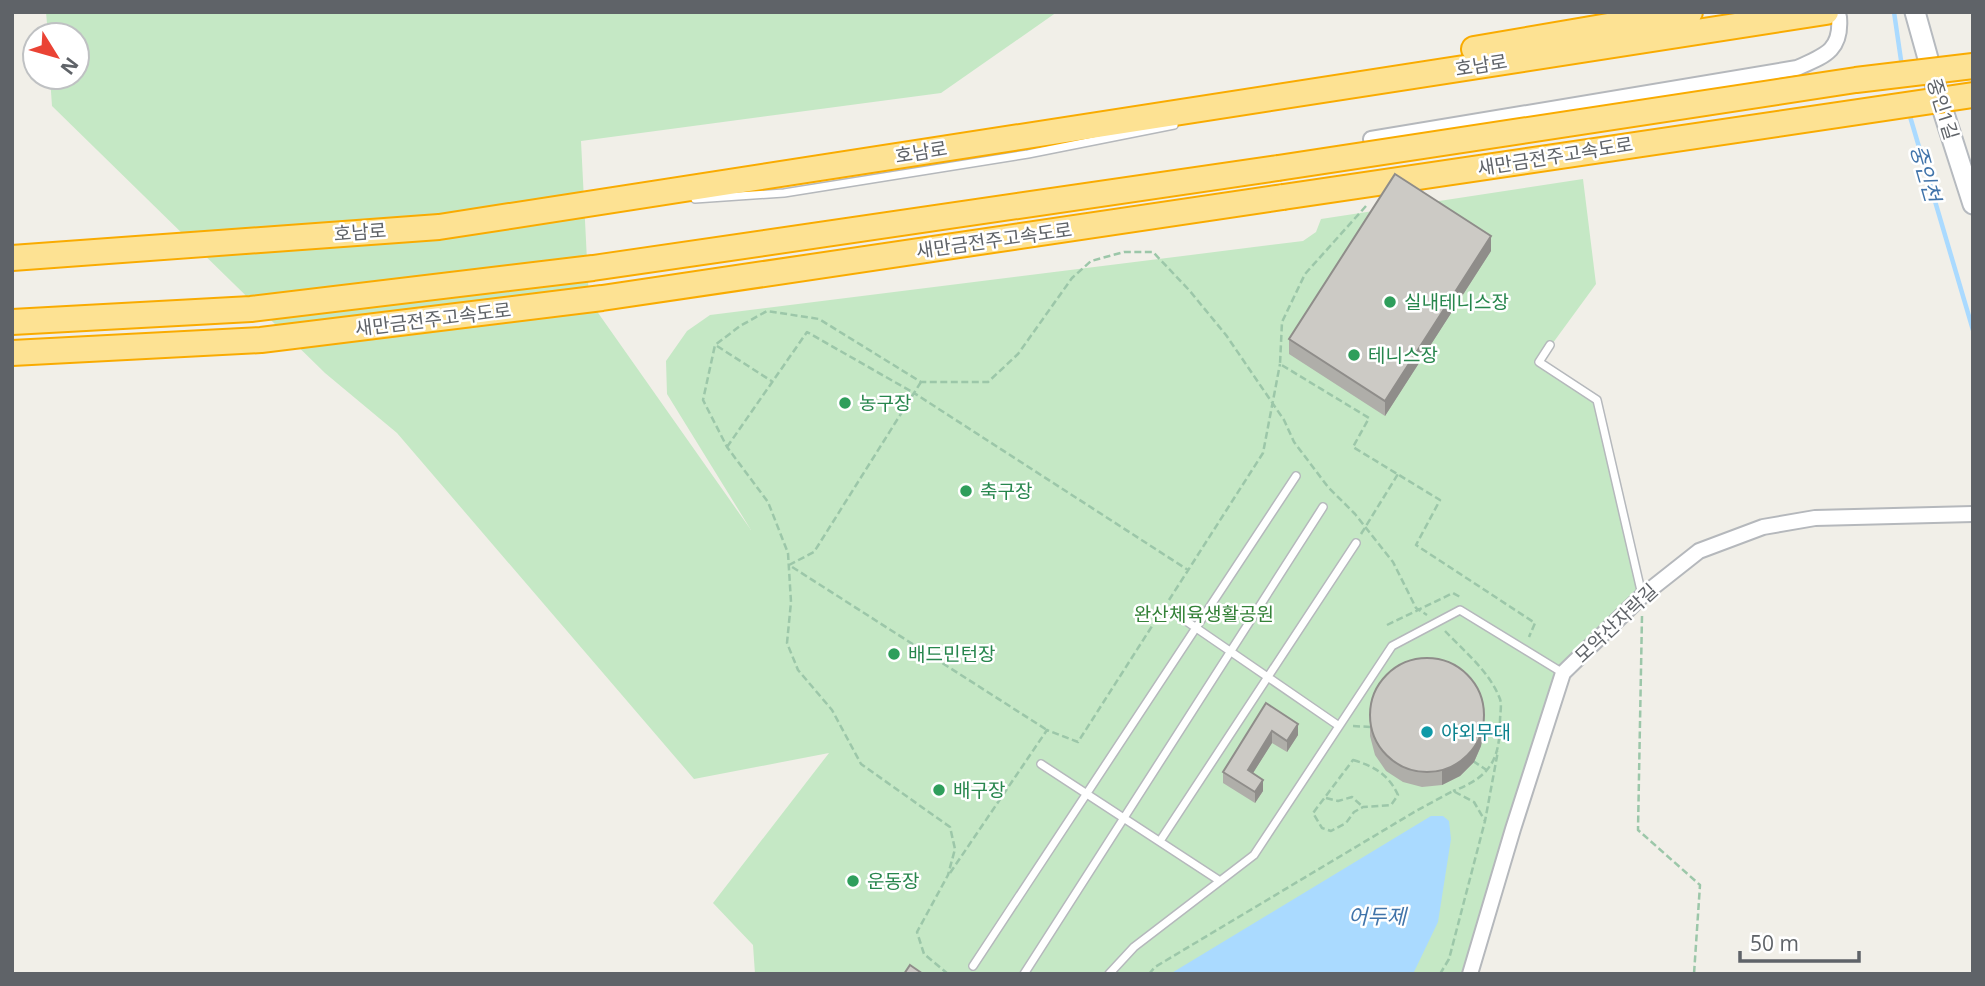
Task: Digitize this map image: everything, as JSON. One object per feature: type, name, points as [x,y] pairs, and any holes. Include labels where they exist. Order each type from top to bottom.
[{"type":"highway","name":"호남로","points":[[12,244],[438,210],[1249,88],[1690,12]]},
{"type":"highway","name":"호남로","points":[[12,258],[439,227],[1823,15]]},
{"type":"highway","name":"새만금전주고속도로","points":[[12,322],[251,309],[593,268],[1856,80],[1973,66]]},
{"type":"highway","name":"새만금전주고속도로","points":[[12,353],[274,338],[602,298],[1973,95]]},
{"type":"street","name":"중인1길","points":[[1915,12],[1973,204]]},
{"type":"street","points":[[1371,139],[1797,68],[1826,55],[1836,43],[1840,31],[1823,15]]},
{"type":"street","name":"모악산자락길","points":[[1470,974],[1563,673],[1642,596],[1699,551],[1763,527],[1815,519],[1973,514]]},
{"type":"lane","points":[[1230,114],[1445,71]]},
{"type":"lane","points":[[691,200],[785,193],[1028,155],[1189,122]]},
{"type":"lane","points":[[544,210],[664,201]]},
{"type":"lane","points":[[1550,345],[1539,362],[1597,400],[1642,596]]},
{"type":"lane","points":[[973,966],[1296,476]]},
{"type":"lane","points":[[1024,974],[1323,507]]},
{"type":"lane","points":[[1160,841],[1356,542]]},
{"type":"lane","points":[[1109,974],[1134,947],[1254,855],[1392,646],[1460,610],[1563,673]]},
{"type":"lane","points":[[1173,612],[1339,726]]},
{"type":"lane","points":[[1041,764],[1220,881]]},
{"type":"path","points":[[789,565],[1047,730],[1078,742],[1263,453],[1280,363],[1282,322],[1305,274],[1369,202]]},
{"type":"path","points":[[948,875],[955,849],[950,827],[861,764],[832,710],[798,670],[787,643],[791,603],[788,552],[768,502],[727,447],[703,400],[715,345],[740,326],[767,311],[793,314],[819,319],[921,382],[989,382],[1018,354],[1072,278],[1091,261],[1124,251],[1153,252],[1218,326],[1284,420],[1294,442],[1393,562],[1416,608],[1437,622],[1483,670],[1501,701],[1500,743],[1485,821],[1449,959],[1440,974]]},
{"type":"path","points":[[727,447],[807,331],[914,393],[1188,570]]},
{"type":"path","points":[[715,345],[773,382]]},
{"type":"path","points":[[1280,363],[1369,418],[1353,447],[1440,500],[1416,545],[1535,624],[1529,637]]},
{"type":"path","points":[[789,565],[814,552],[921,382]]},
{"type":"path","points":[[1356,542],[1398,474]]},
{"type":"path","points":[[1387,625],[1453,593],[1464,599]]},
{"type":"path","points":[[1642,596],[1639,830],[1700,885],[1694,974]]},
{"type":"path","points":[[1339,726],[1375,727]]},
{"type":"path","points":[[948,974],[924,954],[917,932],[948,875],[1047,730]]},
{"type":"path","points":[[1149,974],[1155,967],[1416,811],[1453,791],[1473,784],[1489,771],[1500,743]]},
{"type":"path","points":[[1467,755],[1489,771]]},
{"type":"path","points":[[1353,760],[1371,765],[1385,775],[1398,795],[1391,805],[1363,807],[1354,812],[1346,823],[1331,831],[1322,828],[1313,813],[1353,760]]},
{"type":"path","points":[[1453,791],[1474,802],[1485,821]]},
{"type":"path","points":[[1326,797],[1338,801],[1352,797],[1363,807]]},
{"type":"green space","name":"완산체육생활공원","points":[[46,12],[1057,12],[941,93],[581,141],[589,300],[751,530],[667,394],[666,361],[687,331],[710,315],[1303,241],[1316,232],[1321,219],[1583,179],[1596,284],[1539,362],[1597,400],[1642,596],[1563,673],[1470,974],[755,974],[753,945],[713,903],[829,753],[694,779],[397,433],[325,373],[52,106],[51,91],[91,91],[91,21],[47,21]]},
{"type":"water","name":"어두제","points":[[1431,816],[1443,816],[1449,821],[1451,839],[1438,922],[1413,974],[1170,974]]},
{"type":"building","name":"실내테니스장","points":[[1395,174],[1491,236],[1385,401],[1289,339]]},
{"type":"building","name":"야외무대","points":[[1427,658],[1449,662],[1467,675],[1480,693],[1484,715],[1480,737],[1467,755],[1449,768],[1427,772],[1405,768],[1387,755],[1374,737],[1370,715],[1374,693],[1387,675],[1405,662]]},
{"type":"building","points":[[1266,703],[1298,724],[1287,741],[1272,731],[1248,770],[1263,780],[1255,792],[1223,772]]},
{"type":"building","points":[[910,965],[923,974],[904,974]]},
{"type":"waterway","name":"중인천","points":[[1894,12],[1902,67]]},
{"type":"waterway","name":"중인천","points":[[1909,113],[1973,330]]},
{"type":"place","name":"실내테니스장","points":[[1390,302]]},
{"type":"place","name":"테니스장","points":[[1354,355]]},
{"type":"place","name":"농구장","points":[[845,403]]},
{"type":"place","name":"축구장","points":[[966,491]]},
{"type":"place","name":"배드민턴장","points":[[894,654]]},
{"type":"place","name":"야외무대","points":[[1427,732]]},
{"type":"place","name":"배구장","points":[[939,790]]},
{"type":"place","name":"운동장","points":[[853,881]]}]
